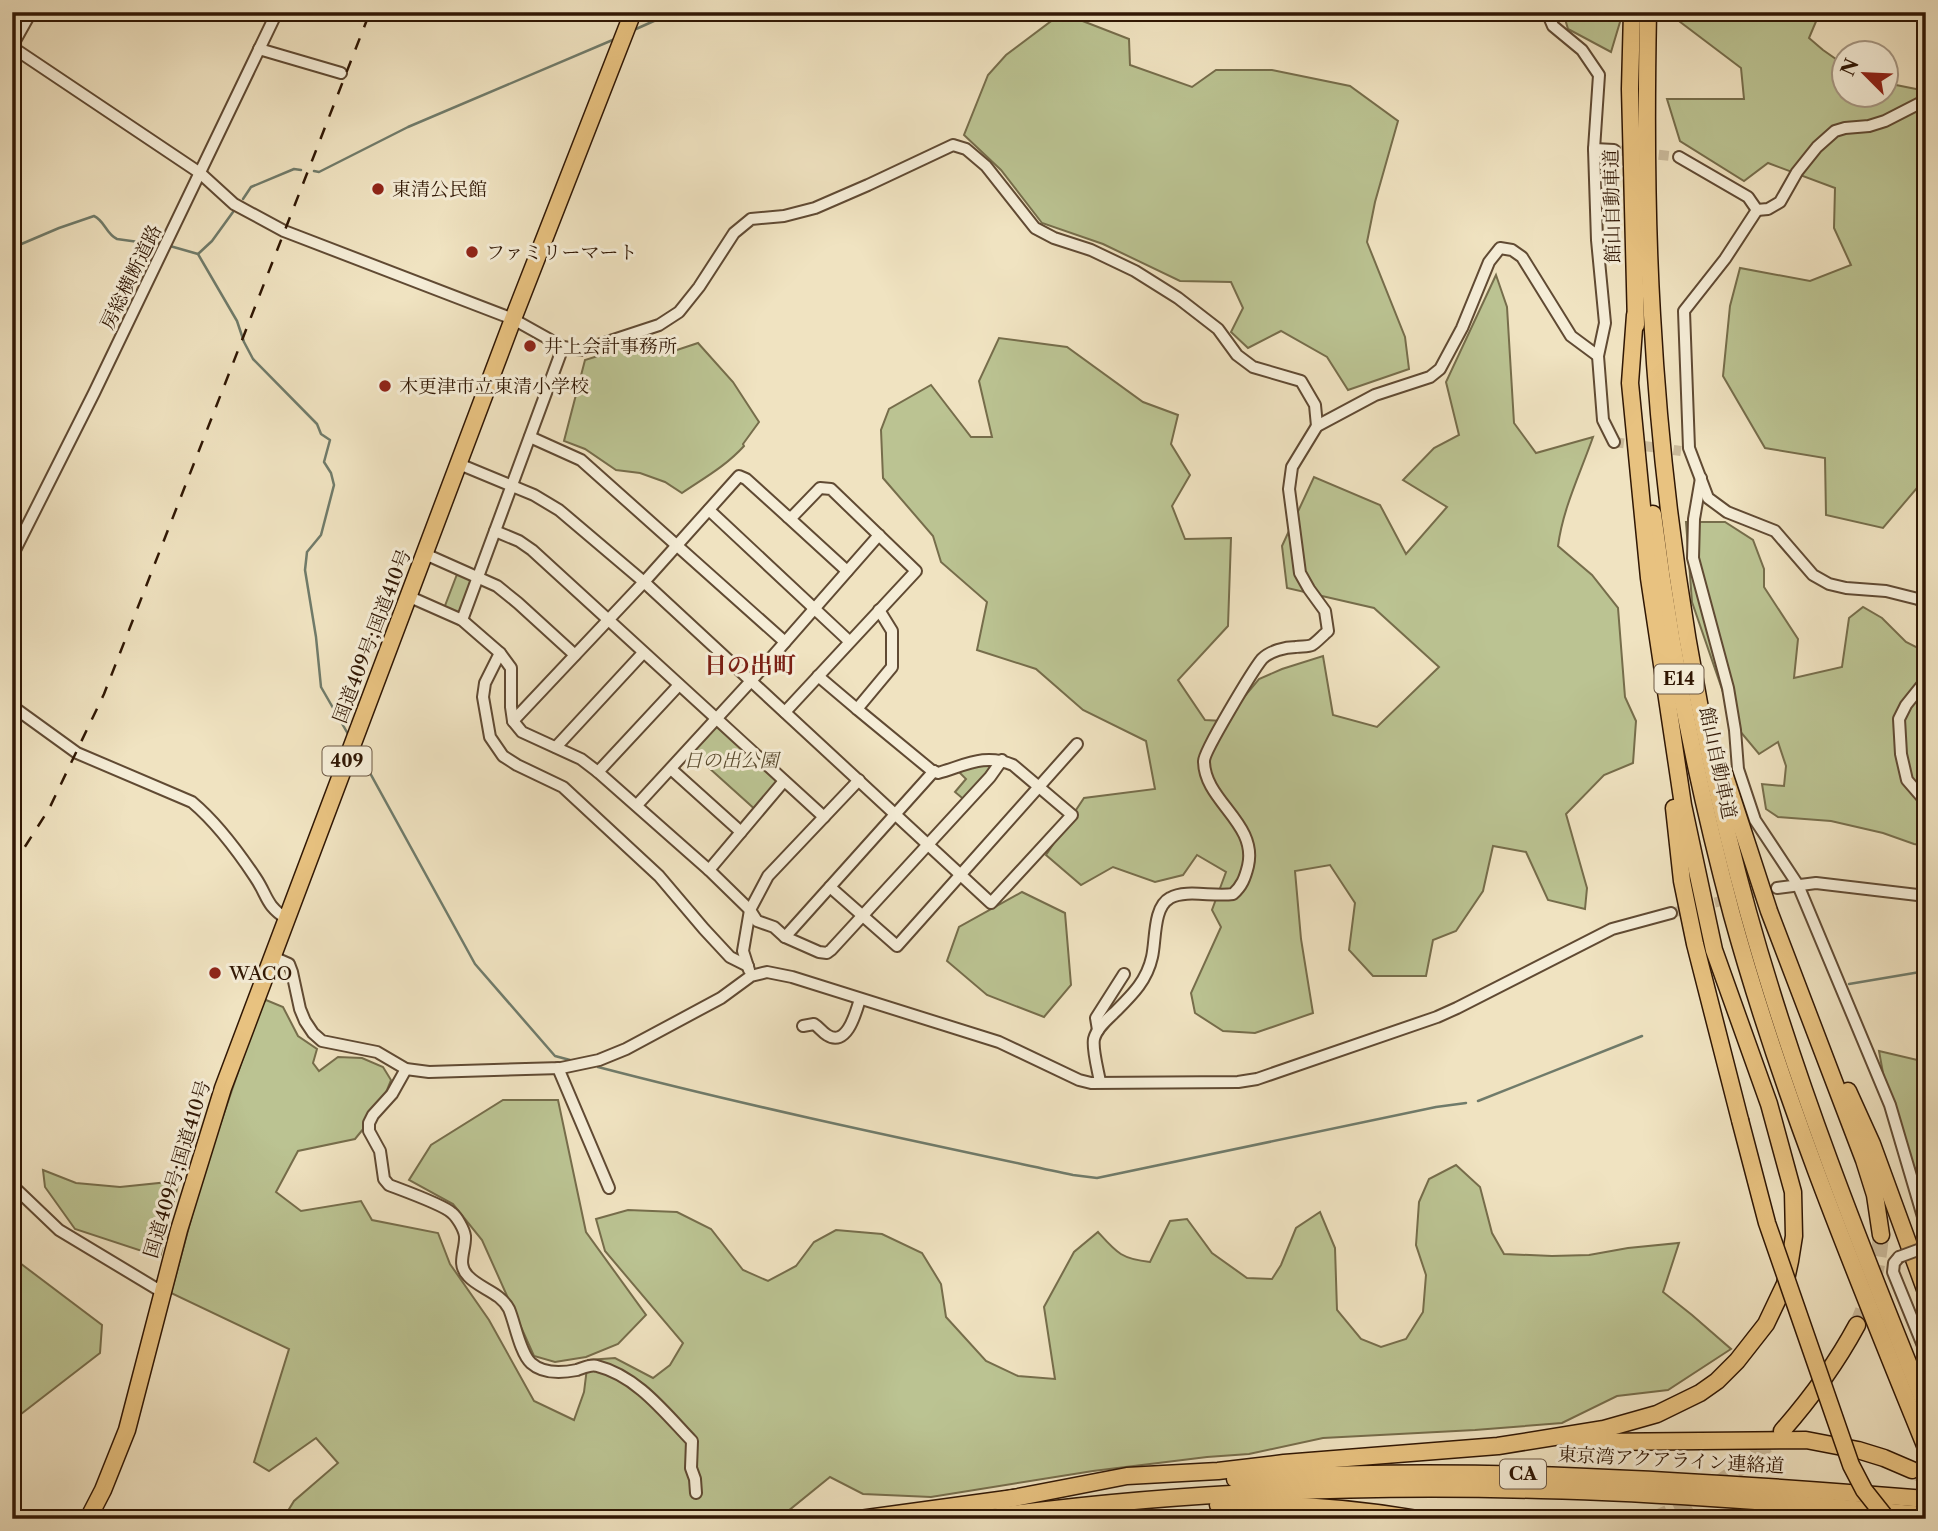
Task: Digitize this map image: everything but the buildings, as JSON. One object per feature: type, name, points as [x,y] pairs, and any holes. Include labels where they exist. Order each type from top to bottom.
[{"type":"highway","name":"国道409号;国道410号","points":[[88,1519],[127,1430],[178,1230],[223,1088],[513,319],[634,12]]},
{"type":"highway","name":"館山自動車道","points":[[1632,12],[1630,89],[1635,315],[1646,455],[1664,595],[1684,709],[1730,905],[1779,1063],[1821,1184],[1926,1448]]},
{"type":"highway","name":"館山自動車道","points":[[1648,12],[1648,225],[1655,360],[1670,524],[1700,705],[1742,889],[1786,1034],[1841,1191],[1926,1407]]},
{"type":"highway","points":[[1002,1507],[1127,1475],[1218,1471],[1498,1446],[1604,1429],[1657,1414],[1700,1393],[1737,1361],[1766,1324],[1785,1284],[1790,1261],[1795,1227],[1793,1192],[1769,1104],[1714,950],[1683,805],[1649,578],[1630,383],[1635,315]]},
{"type":"highway","points":[[1665,683],[1671,777],[1682,880],[1695,944],[1767,1223],[1851,1465],[1864,1490],[1887,1519]]},
{"type":"highway","points":[[1700,705],[1769,911],[1864,1160],[1875,1195],[1881,1235]]},
{"type":"highway","points":[[1812,1025],[1826,1046],[1872,1144],[1926,1292]]},
{"type":"highway","points":[[1782,1432],[1836,1362],[1857,1325]]},
{"type":"highway","points":[[1498,1446],[1527,1448],[1595,1442],[1807,1440],[1857,1450],[1912,1470]]},
{"type":"highway","name":"東京湾アクアライン連絡道","points":[[1120,1495],[1305,1475],[1404,1473],[1542,1474],[1926,1499]]},
{"type":"highway","name":"東京湾アクアライン連絡道","points":[[1120,1495],[1406,1489],[1542,1490],[1782,1503],[1926,1515]]},
{"type":"highway","name":"CA","points":[[860,1519],[1120,1495]]},
{"type":"highway","points":[[1002,1507],[1064,1514],[1285,1504],[1386,1513],[1418,1519]]},
{"type":"highway","name":"CA","points":[[977,1519],[1002,1507]]},
{"type":"street","points":[[31,12],[12,46],[200,173],[234,204],[284,231],[513,319],[563,347],[583,350],[659,325],[679,312],[699,287],[734,233],[751,219],[784,216],[815,208],[953,145],[966,149],[986,166],[1035,228],[1135,271],[1178,298],[1218,329],[1237,355],[1253,367],[1301,381],[1315,405],[1317,426]]},
{"type":"street","name":"房総横断道路","points":[[12,556],[277,12]]},
{"type":"street","points":[[1547,12],[1553,26],[1582,50],[1599,75],[1594,149],[1597,240],[1605,323],[1598,356],[1603,420],[1614,442]]},
{"type":"street","points":[[259,49],[341,73]]},
{"type":"street","points":[[1757,210],[1768,209],[1780,202],[1797,172],[1817,147],[1835,131],[1885,121],[1926,100]]},
{"type":"street","points":[[1594,149],[1614,149]]},
{"type":"street","points":[[1679,157],[1748,197],[1757,210]]},
{"type":"street","points":[[1757,210],[1725,259],[1684,311],[1685,449],[1701,478],[1708,498],[1727,512],[1775,531],[1813,575],[1829,584],[1886,591],[1918,599],[1926,604]]},
{"type":"street","points":[[1100,1082],[1094,1041],[1098,1030],[1143,981],[1150,968],[1161,906],[1167,899],[1182,893],[1219,896],[1233,894],[1245,879],[1250,859],[1247,842],[1239,825],[1212,787],[1203,758],[1263,658],[1288,647],[1311,646],[1328,631],[1325,611],[1300,573],[1289,489],[1292,467],[1317,426],[1375,395],[1430,377],[1440,369],[1462,328],[1489,262],[1500,248],[1512,250],[1522,257],[1571,336],[1598,356]]},
{"type":"street","points":[[462,620],[563,347]]},
{"type":"street","points":[[530,437],[581,460],[785,642]]},
{"type":"street","points":[[459,464],[512,485],[559,510],[644,582],[991,903],[1072,815],[1013,765],[1002,760],[988,759],[938,773],[921,764],[818,676]]},
{"type":"street","points":[[513,721],[739,476],[746,479],[847,571]]},
{"type":"street","points":[[1701,478],[1694,519],[1693,558],[1728,688],[1738,769],[1755,821],[1798,885],[1890,1105],[1926,1227]]},
{"type":"street","points":[[785,712],[916,570],[831,489],[824,488],[815,492],[793,516],[788,517]]},
{"type":"street","points":[[709,510],[849,641]]},
{"type":"street","points":[[495,531],[532,550],[824,817]]},
{"type":"street","points":[[637,805],[751,681],[879,535]]},
{"type":"street","points":[[425,554],[497,586],[575,655]]},
{"type":"street","points":[[410,597],[462,620],[500,653],[511,668],[513,721],[522,732],[581,759],[709,870],[750,910],[757,921],[774,927],[785,937],[820,952],[827,953],[863,916],[990,777],[1002,760]]},
{"type":"street","points":[[857,709],[891,667],[891,631],[879,610]]},
{"type":"street","points":[[500,653],[485,682],[483,697],[490,737],[503,756],[563,787],[659,876],[730,957],[750,971],[778,973],[999,1042],[1079,1080],[1091,1083],[1238,1082],[1264,1077],[1437,1017],[1612,929],[1671,913]]},
{"type":"street","points":[[556,747],[643,653]]},
{"type":"street","points":[[1926,680],[1906,705],[1899,719],[1901,754],[1907,780],[1926,802]]},
{"type":"street","points":[[598,772],[679,685]]},
{"type":"street","points":[[12,706],[77,753],[192,802],[231,843],[257,880],[271,907],[287,919]]},
{"type":"street","points":[[830,887],[897,946],[1077,744]]},
{"type":"street","points":[[671,768],[741,832]]},
{"type":"street","points":[[785,937],[934,771]]},
{"type":"street","points":[[750,971],[743,951],[750,910],[768,876],[859,780]]},
{"type":"street","points":[[709,870],[784,781]]},
{"type":"street","points":[[1777,888],[1816,883],[1926,896]]},
{"type":"street","points":[[273,957],[289,964],[300,1009],[313,1033],[322,1041],[377,1052],[406,1069],[429,1072],[558,1068],[599,1060],[626,1049],[721,998],[750,971]]},
{"type":"street","points":[[1098,1030],[1096,1018],[1124,974]]},
{"type":"street","points":[[803,1026],[814,1024],[826,1035],[839,1037],[852,1023],[860,999]]},
{"type":"street","points":[[558,1068],[609,1188]]},
{"type":"street","points":[[406,1069],[392,1094],[369,1123],[369,1131],[380,1151],[384,1179],[389,1185],[452,1212],[465,1235],[462,1268],[469,1278],[494,1292],[508,1307],[530,1363],[545,1370],[560,1372],[594,1365],[616,1374],[656,1401],[692,1441],[691,1468],[696,1493]]},
{"type":"street","points":[[14,1187],[59,1230],[162,1292]]},
{"type":"street","points":[[1926,1247],[1899,1257],[1894,1263],[1893,1272],[1926,1353]]},
{"type":"green space","points":[[1563,12],[1623,12],[1611,52],[1568,29]]},
{"type":"green space","points":[[1667,12],[1820,12],[1809,38],[1829,54],[1829,108],[1899,108],[1899,86],[1926,89],[1926,480],[1883,528],[1826,515],[1825,458],[1765,448],[1723,376],[1730,306],[1740,268],[1810,281],[1851,265],[1834,228],[1835,188],[1768,163],[1744,181],[1680,141],[1667,99],[1744,99],[1741,68]]},
{"type":"green space","points":[[1062,13],[1129,39],[1130,65],[1192,87],[1216,70],[1272,70],[1350,86],[1398,121],[1375,202],[1367,242],[1405,337],[1409,369],[1348,390],[1327,357],[1281,331],[1248,348],[1231,332],[1243,308],[1231,282],[1180,281],[1103,244],[1042,223],[1001,170],[964,135],[988,75],[1006,55]]},
{"type":"green space","points":[[1496,275],[1507,307],[1514,423],[1536,453],[1593,437],[1568,505],[1558,546],[1592,575],[1618,608],[1625,697],[1636,721],[1633,763],[1604,775],[1566,814],[1587,888],[1585,909],[1548,900],[1526,852],[1493,846],[1483,891],[1456,931],[1433,940],[1426,976],[1373,976],[1349,950],[1355,903],[1330,865],[1295,871],[1301,939],[1313,1013],[1255,1033],[1223,1031],[1195,1013],[1191,993],[1221,927],[1212,910],[1226,872],[1197,855],[1183,875],[1155,882],[1113,867],[1081,885],[1046,855],[1084,798],[1155,789],[1146,741],[1083,710],[1036,669],[977,650],[987,602],[941,562],[933,536],[883,478],[881,430],[889,409],[931,385],[971,437],[992,437],[979,381],[999,338],[1067,347],[1143,402],[1178,415],[1171,444],[1190,475],[1172,506],[1185,539],[1231,538],[1228,626],[1178,680],[1205,720],[1224,721],[1259,679],[1323,656],[1333,715],[1377,727],[1439,667],[1374,608],[1287,588],[1282,546],[1314,477],[1380,505],[1406,554],[1447,507],[1403,480],[1434,448],[1459,435],[1446,382]]},
{"type":"green space","points":[[637,340],[648,346],[674,351],[698,343],[733,382],[759,422],[737,453],[682,493],[665,482],[640,473],[616,470],[585,449],[564,441],[585,360]]},
{"type":"green space","points":[[1686,522],[1725,522],[1753,540],[1764,569],[1764,587],[1798,639],[1794,678],[1842,667],[1849,618],[1863,607],[1882,618],[1906,642],[1926,652],[1926,846],[1831,821],[1778,817],[1766,809],[1762,784],[1784,786],[1786,766],[1778,742],[1759,754],[1734,724],[1692,602]]},
{"type":"green space","points":[[459,569],[478,577],[462,620],[443,611]]},
{"type":"green space","name":"日の出公園","points":[[716,719],[784,781],[758,812],[688,749]]},
{"type":"green space","points":[[1002,760],[967,802],[955,792],[966,779],[955,768]]},
{"type":"green space","points":[[1022,892],[1065,913],[1071,985],[1044,1017],[987,995],[947,961],[959,927]]},
{"type":"green space","points":[[266,1000],[283,1007],[298,1036],[317,1049],[313,1063],[319,1071],[338,1057],[362,1058],[383,1067],[391,1080],[385,1095],[387,1100],[355,1139],[298,1151],[276,1192],[301,1211],[361,1201],[372,1220],[438,1233],[450,1264],[489,1320],[534,1401],[574,1420],[584,1392],[588,1360],[615,1358],[653,1378],[670,1365],[683,1343],[605,1251],[596,1219],[628,1210],[677,1212],[711,1229],[743,1270],[768,1281],[796,1266],[814,1242],[836,1230],[882,1234],[922,1253],[941,1284],[946,1317],[986,1361],[1018,1376],[1055,1379],[1044,1307],[1074,1252],[1098,1232],[1120,1253],[1132,1259],[1150,1262],[1170,1221],[1187,1219],[1212,1253],[1247,1278],[1272,1279],[1281,1265],[1296,1228],[1320,1212],[1335,1248],[1337,1310],[1361,1339],[1381,1347],[1406,1339],[1423,1312],[1426,1275],[1416,1245],[1419,1202],[1429,1179],[1456,1165],[1480,1187],[1492,1233],[1504,1254],[1589,1255],[1679,1243],[1663,1292],[1731,1349],[1668,1390],[1617,1396],[1562,1423],[1323,1438],[1249,1454],[1093,1471],[931,1497],[863,1494],[830,1477],[788,1511],[761,1519],[283,1519],[294,1501],[338,1463],[316,1438],[269,1471],[254,1462],[289,1349],[171,1293],[203,1175],[261,1005]]},
{"type":"green space","points":[[1879,1051],[1926,1062],[1926,1182],[1896,1145]]},
{"type":"green space","points":[[503,1100],[558,1100],[586,1232],[646,1315],[618,1344],[586,1357],[555,1362],[534,1356],[482,1240],[453,1204],[409,1180],[431,1145]]},
{"type":"green space","points":[[43,1170],[76,1183],[120,1187],[179,1181],[160,1257],[75,1229],[45,1187]]},
{"type":"green space","points":[[12,1257],[102,1325],[100,1353],[12,1421]]},
{"type":"waterway","points":[[636,29],[674,12]]},
{"type":"waterway","points":[[314,171],[319,172],[408,127],[615,39]]},
{"type":"waterway","points":[[243,199],[251,187],[294,169],[301,170]]},
{"type":"waterway","points":[[198,254],[212,241],[233,212]]},
{"type":"waterway","points":[[12,248],[94,216],[117,239],[160,245]]},
{"type":"waterway","points":[[170,246],[198,254],[237,321],[253,359],[317,424],[321,434],[330,440],[324,462],[334,485],[321,535],[307,552],[305,570],[321,687],[348,734]]},
{"type":"waterway","points":[[359,753],[475,964],[555,1056],[570,1060]]},
{"type":"waterway","points":[[1849,984],[1926,971]]},
{"type":"waterway","points":[[1478,1101],[1642,1036]]},
{"type":"waterway","points":[[598,1067],[835,1124],[1097,1178],[1466,1103]]},
{"type":"tunnel","points":[[1614,150],[1679,157]]},
{"type":"tunnel","points":[[1614,442],[1681,451]]},
{"type":"tunnel","points":[[1671,913],[1767,890]]},
{"type":"tunnel","points":[[1857,1325],[1873,1281],[1881,1235]]},
{"type":"tunnel","points":[[1653,1519],[1686,1504],[1719,1483],[1778,1435]]},
{"type":"tunnel","points":[[1912,1470],[1926,1477]]},
{"type":"railway","points":[[12,867],[49,809],[104,694],[370,12]]},
{"type":"place","name":"東清公民館","points":[[378,189]]},
{"type":"place","name":"ファミリーマート","points":[[472,252]]},
{"type":"place","name":"井上会計事務所","points":[[530,346]]},
{"type":"place","name":"木更津市立東清小学校","points":[[385,386]]},
{"type":"place","name":"WACO","points":[[215,973]]},
{"type":"district","name":"日の出町","points":[[750,665]]}]
